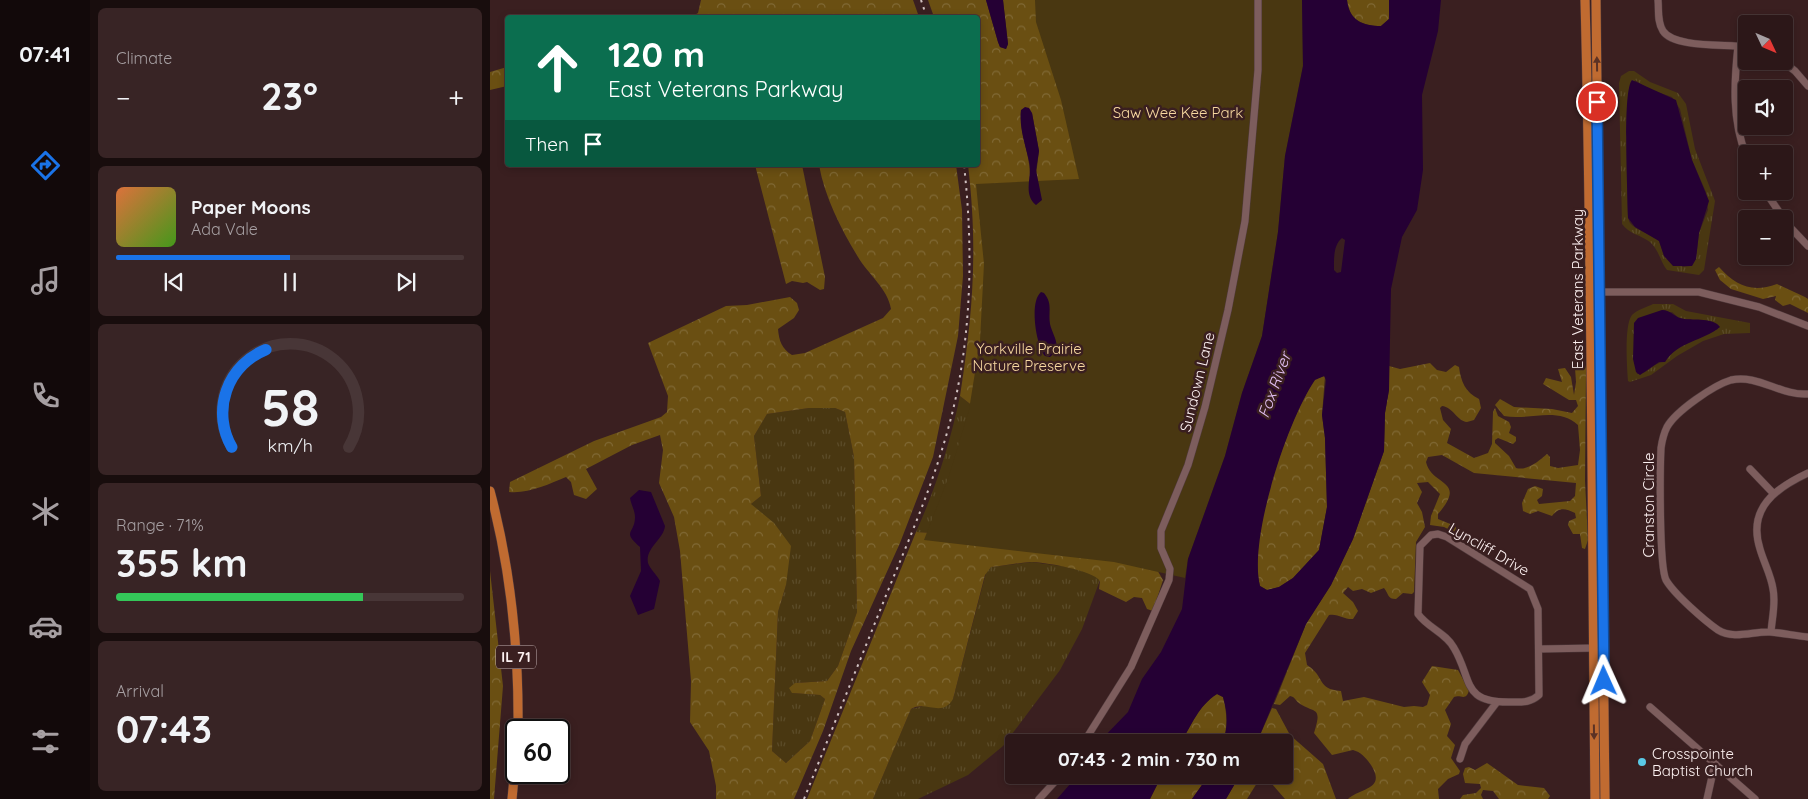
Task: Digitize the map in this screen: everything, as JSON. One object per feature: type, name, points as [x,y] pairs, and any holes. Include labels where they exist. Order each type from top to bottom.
[{"type":"main road","name":"East Veterans Parkway","points":[[1585,0],[1596,292],[1603,585],[1598,648]]},
{"type":"main road","name":"East Veterans Parkway","points":[[1596,0],[1596,292],[1593,578],[1598,648]]},
{"type":"main road","name":"IL 71","points":[[490,491],[500,528],[510,584],[515,638],[518,719]]},
{"type":"main road","points":[[1595,799],[1598,648]]},
{"type":"main road","points":[[1598,648],[1605,799]]},
{"type":"main road","points":[[512,799],[513,784]]},
{"type":"street","name":"Sundown Lane","points":[[1089,734],[1130,667],[1169,580],[1170,569],[1161,548],[1161,531],[1188,465],[1201,422],[1223,333],[1244,230],[1249,192],[1258,70],[1258,0]]},
{"type":"street","points":[[1658,0],[1659,22],[1663,32],[1670,38],[1683,42],[1738,46],[1734,97],[1737,122],[1743,145]]},
{"type":"street","points":[[1793,70],[1807,81]]},
{"type":"street","points":[[1793,232],[1808,246]]},
{"type":"street","points":[[1596,292],[1700,292],[1759,307],[1808,326]]},
{"type":"street","name":"Cranston Circle","points":[[1808,394],[1786,392],[1745,379],[1731,380],[1715,388],[1678,413],[1666,428],[1661,447],[1663,566],[1666,580],[1681,597],[1720,631],[1735,635],[1771,632],[1808,637]]},
{"type":"street","points":[[1750,468],[1774,493]]},
{"type":"street","points":[[1771,632],[1774,590],[1759,547],[1757,532],[1761,512],[1774,493],[1808,473]]},
{"type":"street","name":"Lyncliff Drive","points":[[1431,534],[1448,537],[1530,589],[1538,609],[1539,650],[1539,695],[1531,702],[1497,702],[1479,697],[1469,687],[1454,648],[1446,637],[1418,614],[1418,555],[1420,546],[1425,539],[1431,534]]},
{"type":"street","points":[[1539,650],[1598,648]]},
{"type":"street","points":[[1460,759],[1465,744],[1497,702]]},
{"type":"street","points":[[1650,707],[1755,799]]},
{"type":"street","points":[[1707,799],[1715,763]]},
{"type":"street","points":[[1039,799],[1053,784]]},
{"type":"green space","points":[[701,0],[913,0],[918,15],[694,15],[698,13]]},
{"type":"green space","name":"Yorkville Prairie Nature Preserve","points":[[928,0],[986,0],[1000,47],[1006,49],[1008,44],[1003,0],[1254,0],[1156,568],[1163,580],[1153,611],[1147,609],[1142,598],[1134,597],[1126,602],[1099,589],[1100,581],[1096,577],[1078,570],[1046,563],[1030,562],[991,567],[985,575],[953,699],[949,705],[939,708],[922,706],[911,709],[873,799],[807,799],[916,532],[950,534],[974,407],[960,396],[973,281],[971,196],[968,167],[980,167],[980,15],[933,15]],"holes":[[[1021,110],[1032,113],[1039,151],[1036,175],[1030,173]]]},
{"type":"green space","name":"Saw Wee Kee Park","points":[[1035,0],[1302,0],[1303,66],[1285,156],[1278,232],[1262,336],[1242,393],[1225,456],[1188,559],[1185,578],[1114,562],[924,540],[949,476],[969,410],[980,341],[984,264],[976,184],[1079,179],[1061,100],[1036,22]]},
{"type":"green space","points":[[1347,0],[1389,0],[1389,19],[1381,26],[1363,23],[1354,17],[1348,7]]},
{"type":"green space","points":[[505,68],[505,86],[490,90],[490,72]]},
{"type":"green space","points":[[1629,71],[1634,71],[1650,82],[1678,93],[1686,104],[1695,149],[1715,201],[1704,270],[1699,275],[1667,270],[1650,242],[1628,230],[1622,224],[1619,83],[1621,76]],"holes":[[[1635,80],[1649,89],[1672,97],[1680,109],[1692,160],[1706,192],[1708,210],[1699,233],[1696,259],[1691,266],[1683,267],[1664,256],[1659,241],[1632,225],[1628,215],[1629,155]]]},
{"type":"green space","points":[[756,167],[802,167],[825,277],[824,289],[820,290],[807,282],[792,281],[786,284]]},
{"type":"green space","points":[[820,167],[956,167],[962,210],[963,276],[958,336],[933,457],[900,543],[851,651],[823,731],[794,799],[716,799],[716,786],[709,751],[690,722],[691,681],[680,551],[674,517],[659,483],[663,450],[660,435],[632,445],[586,469],[597,489],[586,499],[574,495],[571,482],[566,477],[538,488],[516,492],[509,492],[510,482],[594,441],[661,417],[667,412],[668,396],[648,343],[726,306],[747,305],[790,297],[797,303],[799,310],[794,318],[778,329],[782,344],[792,355],[805,353],[883,318],[891,309],[886,295],[858,257],[834,213]],"holes":[[[809,408],[835,408],[845,412],[854,457],[857,612],[838,666],[827,681],[795,683],[789,688],[792,693],[820,695],[825,699],[810,741],[786,763],[772,751],[778,612],[786,585],[791,546],[774,523],[751,504],[761,496],[754,436],[767,414]]]},
{"type":"green space","points":[[1719,267],[1725,274],[1745,286],[1760,288],[1777,284],[1805,297],[1808,299],[1808,313],[1790,304],[1783,306],[1775,300],[1776,296],[1763,299],[1731,289],[1720,280],[1715,270]]},
{"type":"green space","points":[[1653,304],[1673,304],[1686,311],[1750,323],[1750,333],[1724,334],[1703,341],[1677,356],[1651,375],[1630,382],[1628,381],[1627,347],[1629,320],[1634,313]],"holes":[[[1672,312],[1679,318],[1714,323],[1718,329],[1682,346],[1669,356],[1665,362],[1661,362],[1641,374],[1637,374],[1634,358],[1634,323]]]},
{"type":"green space","points":[[1581,361],[1584,362],[1586,368],[1585,481],[1588,540],[1585,549],[1582,548],[1580,534],[1573,534],[1568,525],[1569,521],[1576,518],[1575,513],[1562,509],[1552,516],[1538,511],[1530,514],[1523,511],[1522,503],[1528,489],[1535,486],[1543,489],[1542,496],[1537,500],[1539,504],[1570,501],[1575,496],[1576,483],[1474,473],[1442,455],[1428,457],[1426,462],[1429,470],[1446,484],[1450,495],[1438,514],[1438,519],[1455,526],[1459,533],[1444,527],[1430,525],[1431,516],[1440,494],[1428,482],[1417,483],[1422,492],[1417,503],[1422,512],[1425,527],[1416,542],[1414,592],[1412,594],[1403,593],[1396,599],[1393,599],[1384,588],[1371,593],[1362,589],[1353,591],[1348,587],[1343,593],[1353,602],[1358,611],[1353,619],[1329,615],[1305,653],[1307,665],[1313,669],[1324,685],[1333,690],[1341,691],[1343,701],[1364,697],[1404,707],[1423,707],[1427,705],[1430,695],[1422,682],[1432,666],[1458,670],[1469,690],[1465,697],[1454,697],[1445,710],[1451,724],[1447,736],[1455,745],[1451,758],[1460,771],[1459,774],[1448,779],[1438,789],[1439,799],[1348,799],[1374,784],[1376,779],[1375,773],[1369,762],[1361,754],[1353,750],[1332,755],[1314,733],[1318,718],[1316,712],[1299,703],[1293,697],[1290,696],[1280,705],[1274,704],[1306,624],[1331,585],[1353,539],[1384,451],[1389,366],[1400,369],[1430,363],[1437,370],[1446,372],[1455,365],[1459,367],[1464,386],[1479,399],[1481,408],[1474,420],[1467,422],[1460,419],[1446,407],[1442,406],[1440,408],[1443,420],[1451,429],[1447,443],[1474,458],[1488,453],[1492,444],[1493,412],[1495,408],[1498,416],[1509,422],[1511,427],[1509,433],[1516,437],[1516,441],[1513,444],[1498,438],[1495,440],[1495,443],[1509,456],[1516,468],[1520,469],[1529,467],[1547,454],[1550,457],[1550,466],[1558,468],[1578,465],[1580,450],[1578,425],[1570,419],[1561,416],[1504,416],[1495,405],[1500,399],[1514,407],[1552,409],[1572,413],[1578,406],[1576,400],[1569,400],[1543,384],[1546,378],[1562,382],[1558,369],[1565,368],[1571,377],[1574,395],[1576,382],[1575,368]]},
{"type":"green space","points":[[1325,376],[1322,415],[1325,438],[1327,507],[1319,550],[1293,578],[1279,587],[1267,590],[1260,586],[1257,565],[1264,510],[1272,480],[1282,450],[1304,398],[1315,379]]},
{"type":"green space","points":[[960,396],[974,407],[950,534],[916,532],[942,465]]},
{"type":"green space","points":[[809,408],[835,408],[845,412],[854,457],[857,612],[838,666],[827,681],[795,683],[792,693],[820,695],[825,699],[810,741],[786,763],[772,751],[778,612],[786,585],[751,504],[761,496],[754,436],[767,414]]},
{"type":"green space","points":[[1032,562],[1079,569],[1088,572],[1100,580],[1082,629],[1060,670],[1012,734],[1005,734],[1005,743],[1003,746],[968,775],[918,799],[873,799],[911,709],[953,699],[987,569]]},
{"type":"green space","points":[[490,571],[503,686],[494,799],[490,799]]},
{"type":"green space","points":[[1217,694],[1223,697],[1226,720],[1225,734],[1186,734],[1200,710]]},
{"type":"green space","points":[[1272,708],[1276,709],[1289,734],[1261,734]]},
{"type":"green space","points":[[1293,738],[1323,764],[1336,799],[1285,799],[1272,784],[1293,784]]},
{"type":"green space","points":[[1487,763],[1518,785],[1544,788],[1550,796],[1548,799],[1499,799],[1493,791],[1483,790],[1481,795],[1483,799],[1460,799],[1463,795],[1476,793],[1481,788],[1480,784],[1465,783],[1463,774],[1465,768],[1469,767],[1475,770]]},
{"type":"green space","points":[[1158,784],[1203,784],[1192,799],[1150,799]]},
{"type":"green space","points":[[1235,784],[1256,784],[1247,799],[1226,799]]},
{"type":"water","points":[[986,0],[1003,0],[1008,44],[1006,49],[1000,47]]},
{"type":"water","name":"Fox River","points":[[1302,0],[1347,0],[1350,12],[1358,21],[1368,25],[1381,26],[1389,19],[1389,0],[1441,0],[1438,31],[1422,95],[1423,170],[1417,210],[1402,237],[1391,289],[1389,390],[1385,413],[1384,451],[1353,539],[1331,585],[1306,624],[1260,734],[1225,734],[1227,725],[1226,709],[1223,697],[1217,694],[1200,710],[1186,734],[1107,734],[1128,712],[1142,679],[1161,652],[1182,609],[1188,559],[1225,456],[1242,393],[1262,336],[1278,232],[1285,156],[1303,66]],"holes":[[[1342,238],[1345,240],[1341,272],[1337,273],[1334,270],[1335,253],[1339,241]],[[1324,376],[1326,380],[1322,415],[1325,438],[1327,507],[1319,550],[1293,578],[1279,587],[1267,590],[1260,586],[1258,565],[1265,510],[1273,480],[1293,422],[1304,398],[1315,380]]]},
{"type":"water","points":[[1632,80],[1676,100],[1692,160],[1709,201],[1699,233],[1696,259],[1692,266],[1673,266],[1664,256],[1659,241],[1635,227],[1628,218],[1626,123],[1629,88]]},
{"type":"water","points":[[1025,107],[1029,108],[1032,113],[1039,151],[1036,170],[1042,200],[1036,205],[1032,201],[1029,190],[1030,166],[1021,123],[1021,110]]},
{"type":"water","points":[[1041,292],[1047,297],[1050,308],[1050,324],[1057,345],[1050,357],[1045,356],[1042,351],[1035,324],[1035,305],[1037,297]]},
{"type":"water","points":[[1662,310],[1684,319],[1713,322],[1720,327],[1676,350],[1665,362],[1659,362],[1640,375],[1636,372],[1633,359],[1634,323],[1638,318]]},
{"type":"water","points":[[639,490],[651,492],[665,526],[662,535],[652,548],[648,558],[649,565],[660,581],[654,609],[638,615],[630,596],[641,571],[640,547],[630,535],[635,517],[630,498]]},
{"type":"water","points":[[1070,784],[1158,784],[1150,799],[1057,799]]},
{"type":"water","points":[[1203,784],[1235,784],[1226,799],[1192,799]]},
{"type":"railway","points":[[921,0],[926,15]]},
{"type":"railway","points":[[804,799],[924,501],[940,456],[953,410],[964,349],[969,288],[969,226],[964,167]]},
{"type":"place","name":"Crosspointe Baptist Church","points":[[1642,762]]},
{"type":"route","points":[[1597,102],[1604,681]]}]
